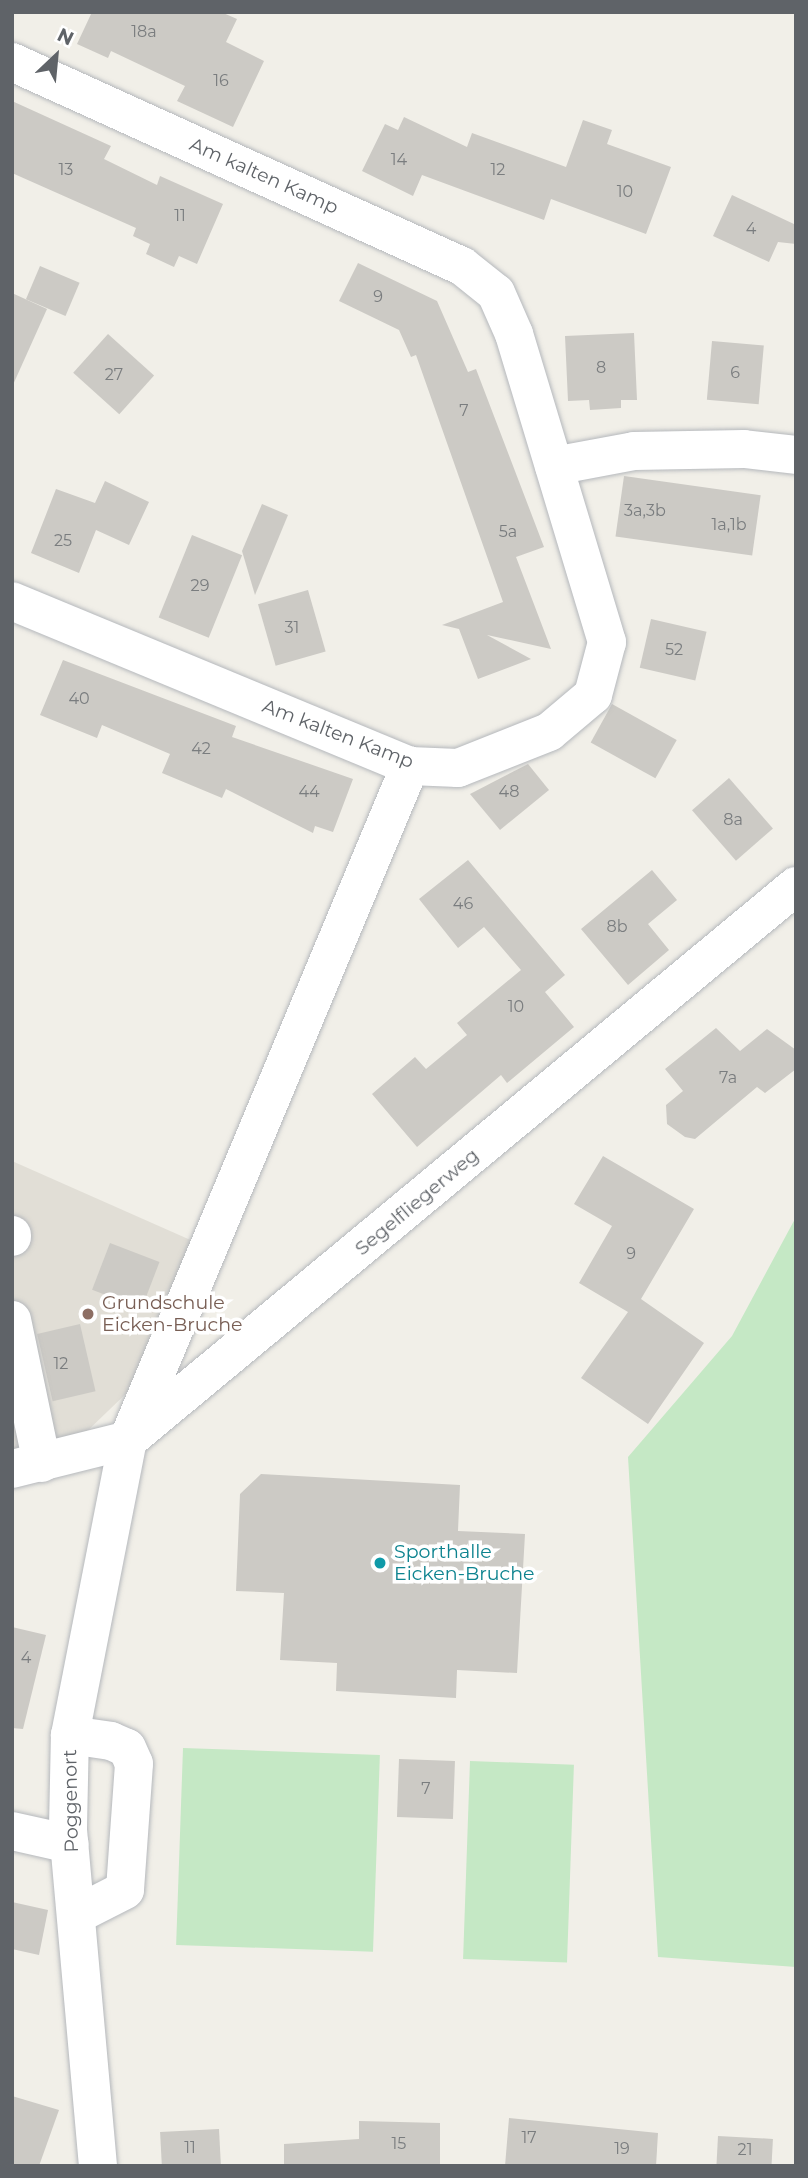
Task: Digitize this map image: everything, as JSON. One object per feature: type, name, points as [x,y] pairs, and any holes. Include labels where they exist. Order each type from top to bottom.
[{"type":"street","name":"Am kalten Kamp","points":[[12,62],[462,267],[496,293],[554,467],[607,642],[593,695],[550,732],[457,768],[410,766],[12,601]]},
{"type":"street","points":[[554,467],[634,452],[744,449],[796,456]]},
{"type":"street","name":"Poggenort","points":[[98,2166],[70,1844],[70,1735],[128,1440],[410,766]]},
{"type":"street","name":"Segelfliegerweg","points":[[27,1466],[128,1440],[796,886]]},
{"type":"street","points":[[12,1320],[27,1466]]},
{"type":"street","points":[[70,1735],[111,1741],[127,1748],[134,1764],[125,1890],[78,1914]]},
{"type":"street","points":[[12,1832],[70,1844]]},
{"type":"shaded area","name":"Grundschule Eicken-Bruche","points":[[12,1161],[195,1242],[134,1386],[82,1436],[12,1450]]},
{"type":"green space","points":[[796,1217],[796,1967],[658,1957],[628,1457],[732,1336]]},
{"type":"green space","points":[[183,1748],[380,1755],[373,1952],[176,1945]]},
{"type":"green space","points":[[470,1761],[574,1765],[567,1963],[463,1959]]},
{"type":"building","points":[[92,12],[221,12],[237,19],[226,42],[264,61],[233,127],[177,101],[185,86],[111,51],[108,58],[77,44]]},
{"type":"building","points":[[12,101],[111,146],[104,159],[157,185],[160,176],[223,204],[197,264],[179,256],[174,267],[146,254],[150,244],[133,236],[136,228],[12,173]]},
{"type":"building","points":[[404,117],[467,147],[472,133],[566,167],[583,120],[612,130],[607,144],[671,167],[646,234],[551,199],[544,220],[422,175],[413,196],[362,171],[385,124],[398,130]]},
{"type":"building","points":[[732,195],[796,225],[796,244],[778,242],[769,262],[713,236]]},
{"type":"building","points":[[358,263],[437,301],[468,372],[476,369],[544,547],[516,557],[551,649],[487,635],[531,659],[478,679],[459,629],[442,625],[503,602],[416,355],[411,357],[399,330],[339,301]]},
{"type":"building","points":[[40,266],[80,283],[66,316],[26,299]]},
{"type":"building","points":[[12,293],[47,309],[12,387]]},
{"type":"building","points":[[634,333],[637,400],[621,400],[621,408],[590,410],[589,400],[568,401],[565,336]]},
{"type":"building","points":[[108,334],[154,375],[119,414],[73,373]]},
{"type":"building","points":[[712,341],[764,346],[759,404],[707,400]]},
{"type":"building","points":[[624,476],[761,495],[752,556],[616,536]]},
{"type":"building","points":[[105,481],[149,502],[129,545],[96,530],[79,573],[31,553],[56,489],[95,503]]},
{"type":"building","points":[[262,504],[288,515],[255,595],[242,551]]},
{"type":"building","points":[[192,535],[242,555],[209,638],[159,618]]},
{"type":"building","points":[[308,590],[326,652],[276,666],[258,604]]},
{"type":"building","points":[[651,619],[707,632],[695,681],[640,668]]},
{"type":"building","points":[[63,660],[236,726],[232,737],[353,779],[333,832],[315,826],[313,833],[226,789],[222,798],[162,773],[170,754],[102,725],[97,738],[40,715]]},
{"type":"building","points":[[612,704],[677,740],[655,778],[591,742]]},
{"type":"building","points":[[528,764],[549,790],[500,830],[470,794]]},
{"type":"building","points":[[729,778],[773,829],[736,861],[692,810]]},
{"type":"building","points":[[468,860],[565,975],[545,992],[574,1027],[507,1083],[501,1075],[417,1147],[372,1094],[415,1057],[426,1069],[467,1035],[457,1023],[521,970],[484,927],[458,948],[419,899]]},
{"type":"building","points":[[652,870],[677,900],[648,924],[669,950],[628,985],[581,929]]},
{"type":"building","points":[[716,1028],[740,1051],[767,1029],[796,1050],[796,1069],[765,1093],[757,1087],[695,1139],[685,1137],[667,1124],[666,1105],[683,1091],[665,1069]]},
{"type":"building","points":[[603,1156],[694,1209],[641,1299],[704,1343],[648,1424],[581,1378],[628,1312],[579,1283],[612,1226],[574,1204]]},
{"type":"building","points":[[110,1243],[159,1262],[142,1309],[92,1290]]},
{"type":"building","points":[[80,1324],[96,1391],[53,1401],[37,1334]]},
{"type":"building","name":"Sporthalle Eicken-Bruche","points":[[261,1474],[460,1485],[458,1531],[525,1534],[517,1673],[457,1670],[456,1698],[336,1691],[337,1663],[280,1660],[284,1593],[236,1591],[240,1494]]},
{"type":"building","points":[[12,1627],[46,1635],[23,1729],[12,1728]]},
{"type":"building","points":[[399,1759],[455,1761],[453,1819],[397,1817]]},
{"type":"building","points":[[12,1902],[48,1910],[39,1955],[12,1949]]},
{"type":"building","points":[[12,2096],[59,2110],[39,2166],[12,2166]]},
{"type":"building","points":[[509,2118],[658,2133],[656,2166],[505,2166]]},
{"type":"building","points":[[359,2121],[440,2123],[440,2166],[284,2166],[284,2144],[359,2139]]},
{"type":"building","points":[[219,2129],[221,2166],[162,2166],[160,2132]]},
{"type":"building","points":[[718,2136],[773,2139],[772,2166],[716,2166]]},
{"type":"place","name":"Grundschule Eicken-Bruche","points":[[88,1314]]},
{"type":"place","name":"Sporthalle Eicken-Bruche","points":[[380,1563]]}]
